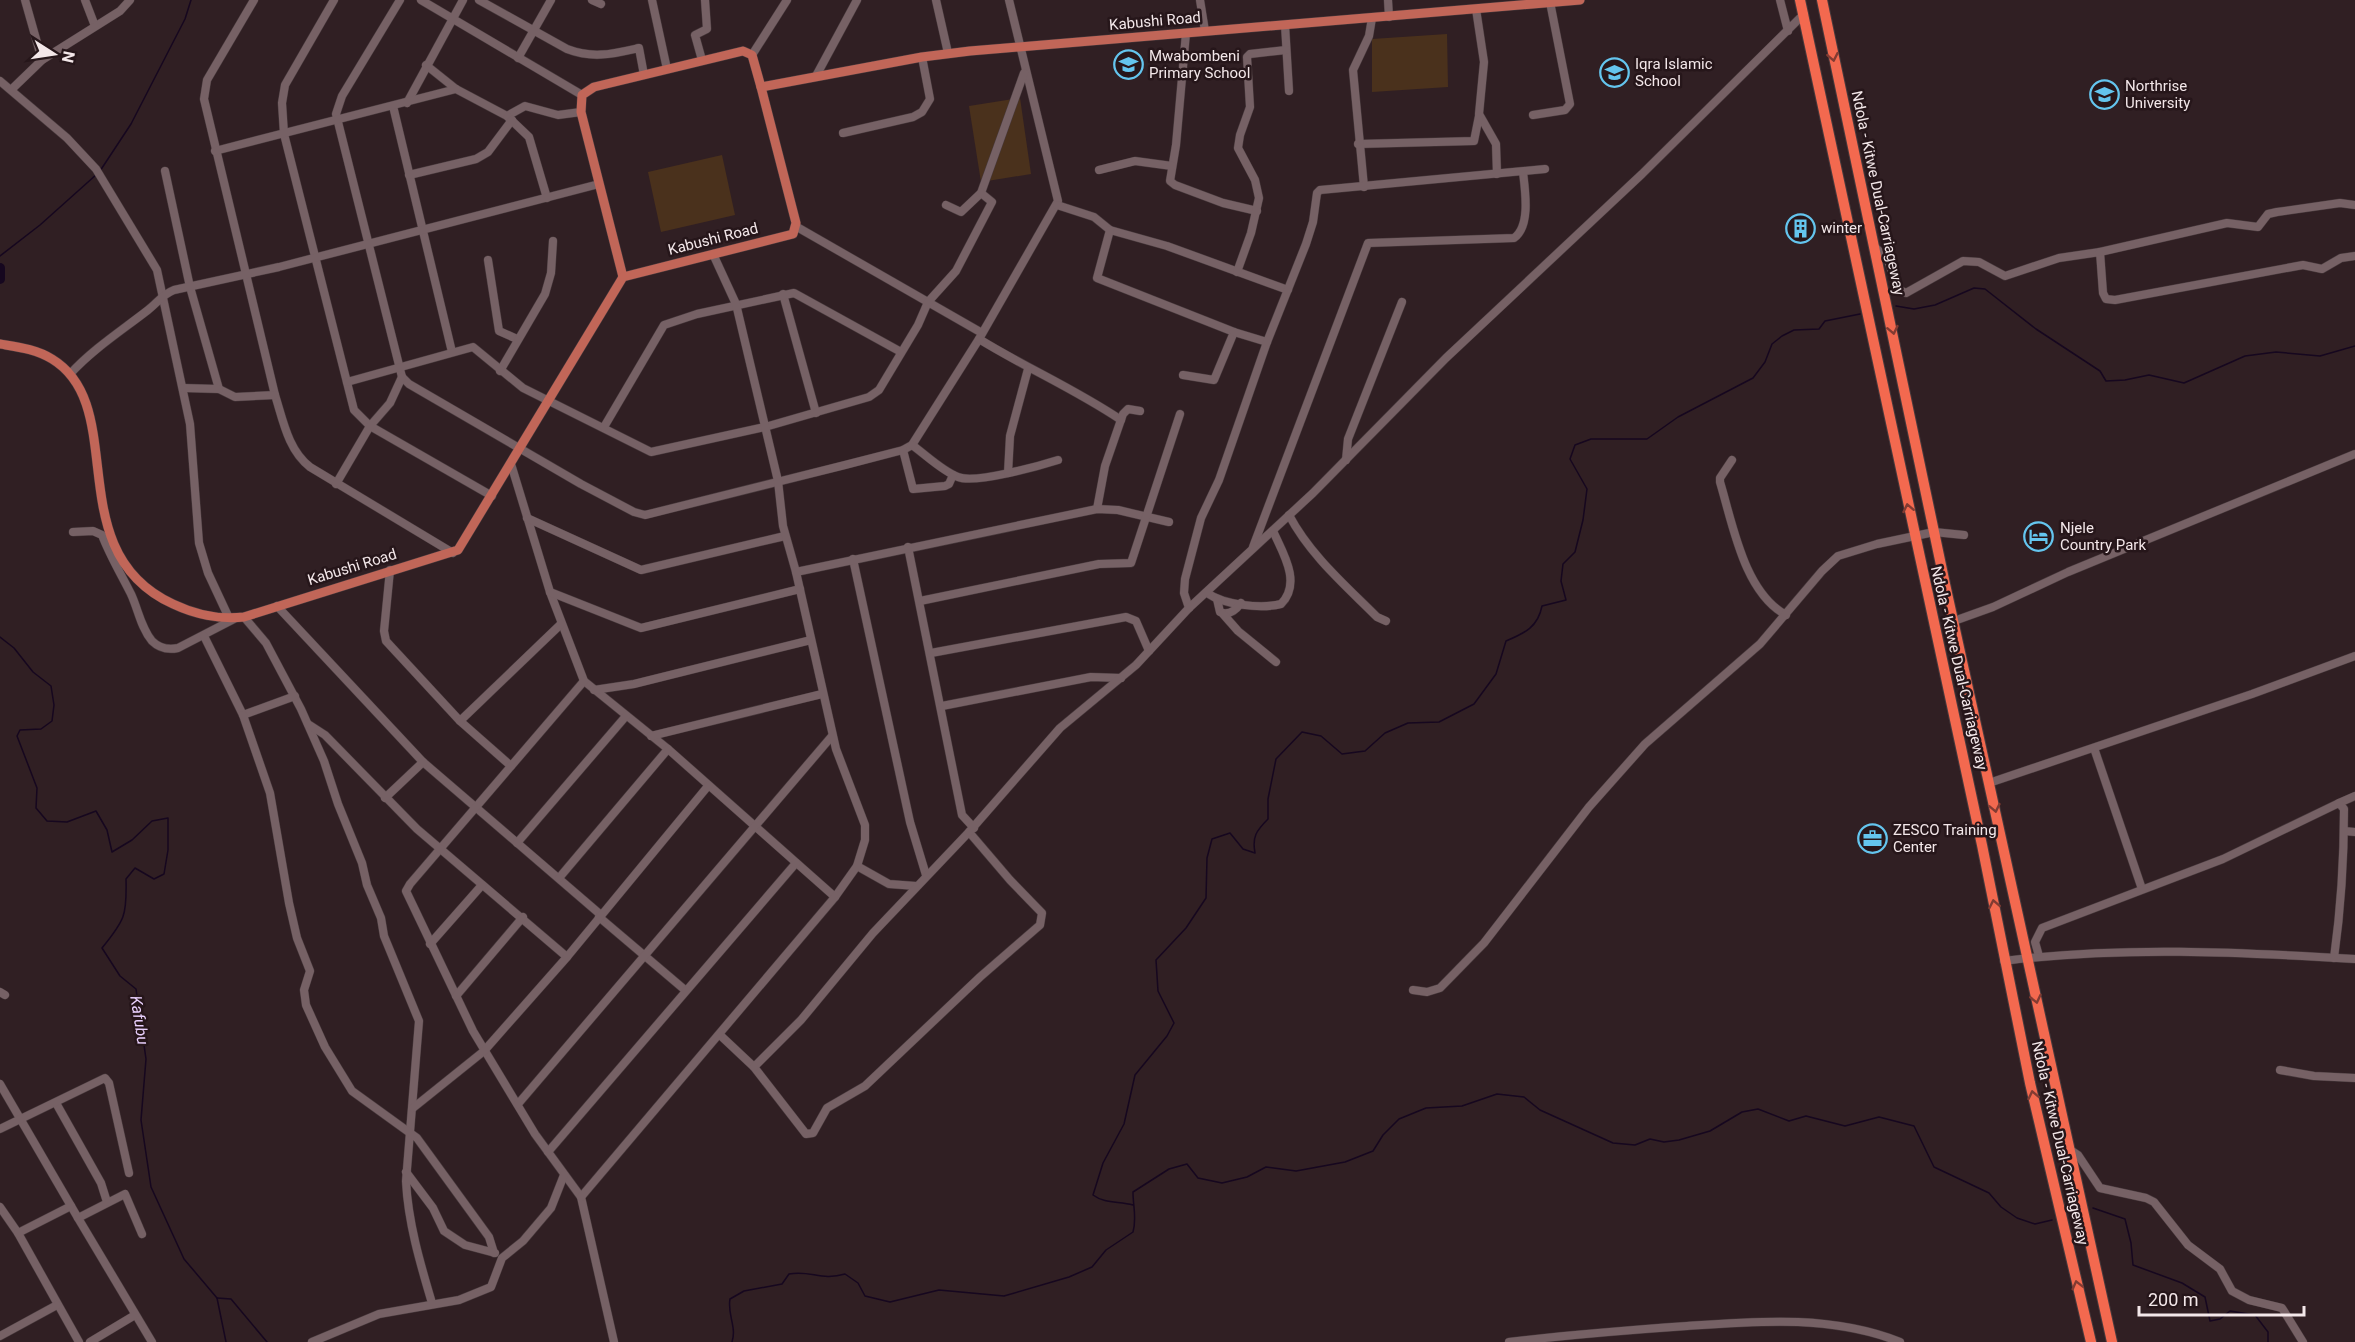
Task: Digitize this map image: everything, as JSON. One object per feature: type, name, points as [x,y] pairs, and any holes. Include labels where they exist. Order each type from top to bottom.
[{"type":"highway","name":"Ndola - Kitwe Dual-Carriageway","points":[[1800,0],[1914,537],[1978,824],[2004,961],[2049,1171],[2091,1342]]},
{"type":"highway","name":"Ndola - Kitwe Dual-Carriageway","points":[[1822,0],[2026,958],[2112,1342]]},
{"type":"main road","name":"Kabushi Road","points":[[761,87],[948,53],[1389,17],[1476,9],[1489,4],[1580,0]]},
{"type":"main road","points":[[453,553],[462,545],[623,278],[581,112],[582,95],[590,89],[702,60],[743,51],[752,55],[796,227]]},
{"type":"main road","name":"Kabushi Road","points":[[623,278],[788,236],[796,227]]},
{"type":"main road","name":"Kabushi Road","points":[[0,344],[44,355],[70,374],[80,388],[89,410],[101,499],[113,542],[126,575],[166,601],[203,614],[236,617],[453,553]]},
{"type":"street","points":[[25,0],[42,60]]},
{"type":"street","points":[[85,0],[95,26]]},
{"type":"street","points":[[12,89],[42,60],[120,10],[130,0]]},
{"type":"street","points":[[254,0],[204,86],[206,113],[275,395],[294,450],[304,462],[336,484],[453,553]]},
{"type":"street","points":[[334,0],[285,85],[282,103],[284,134],[354,410],[370,426],[492,496]]},
{"type":"street","points":[[400,0],[342,96],[337,108],[337,119],[402,377],[409,384],[520,449],[639,514],[652,514],[903,450],[912,445],[981,336],[1056,205],[1056,184],[1024,72],[1009,0]]},
{"type":"street","points":[[421,0],[582,95]]},
{"type":"street","points":[[407,103],[463,0]]},
{"type":"street","points":[[479,0],[582,55],[598,57],[639,48],[644,75]]},
{"type":"street","points":[[519,58],[551,0]]},
{"type":"street","points":[[652,0],[667,69]]},
{"type":"street","points":[[702,60],[695,35],[707,29],[705,0]]},
{"type":"street","points":[[752,55],[787,0]]},
{"type":"street","points":[[816,76],[857,0]]},
{"type":"street","points":[[936,0],[948,53]]},
{"type":"street","points":[[1200,0],[1204,31]]},
{"type":"street","points":[[1388,0],[1389,17]]},
{"type":"street","points":[[1779,0],[1788,32]]},
{"type":"street","points":[[1533,115],[1565,110],[1570,104],[1550,2]]},
{"type":"street","points":[[1358,144],[1474,141],[1477,138],[1478,103],[1484,62],[1476,9]]},
{"type":"street","points":[[754,1067],[796,1026],[860,947],[972,830],[1060,728],[1121,678],[1189,608],[1346,460],[1446,358],[1604,211],[1804,14]]},
{"type":"street","points":[[1364,187],[1358,144],[1353,70],[1369,36],[1372,18]]},
{"type":"street","points":[[1285,25],[1289,91]]},
{"type":"street","points":[[1186,33],[1171,183],[1223,203],[1257,211]]},
{"type":"street","points":[[1237,272],[1257,211],[1258,198],[1255,180],[1238,148],[1250,107],[1247,57],[1250,54],[1286,50]]},
{"type":"street","points":[[843,133],[919,114],[930,99],[922,57]]},
{"type":"street","points":[[426,65],[456,89],[510,118],[529,137],[547,198]]},
{"type":"street","points":[[946,205],[963,212],[981,193],[1024,72]]},
{"type":"street","points":[[0,82],[12,89],[67,138],[98,172],[154,263],[183,388],[191,434],[199,543],[208,573],[236,617],[266,643],[295,696],[362,863],[367,885],[381,918],[384,936],[420,1023],[406,1172],[409,1213],[432,1303]]},
{"type":"street","points":[[215,151],[456,89]]},
{"type":"street","points":[[393,106],[452,352]]},
{"type":"street","points":[[409,175],[476,159],[489,152],[510,118],[525,106],[558,115],[581,112]]},
{"type":"street","points":[[1479,114],[1496,144],[1497,174]]},
{"type":"street","points":[[1099,170],[1135,161],[1172,166]]},
{"type":"street","points":[[1189,608],[1184,593],[1185,579],[1201,518],[1220,480],[1268,342],[1310,232],[1317,193],[1320,190],[1545,169]]},
{"type":"street","points":[[165,171],[190,286],[219,389]]},
{"type":"street","points":[[1252,549],[1368,243],[1515,238],[1519,235],[1523,222],[1523,172]]},
{"type":"street","points":[[70,374],[94,349],[147,311],[163,295],[190,286],[246,275],[599,184]]},
{"type":"street","points":[[346,382],[473,347],[500,371],[547,402],[604,427],[639,448],[651,452],[765,428],[816,413],[874,395],[918,325],[928,302],[956,271],[991,203],[991,199],[981,193]]},
{"type":"street","points":[[1874,246],[1888,260],[1898,289],[1906,293],[1964,261],[1979,262],[2005,276],[2060,258],[2100,252],[2227,223],[2258,227],[2268,214],[2277,212],[2340,203],[2355,205]]},
{"type":"street","points":[[1056,205],[1094,217],[1110,230],[1159,244],[1288,290]]},
{"type":"street","points":[[796,227],[928,302],[1028,369],[1061,382],[1121,420]]},
{"type":"street","points":[[1110,230],[1096,279],[1234,332],[1268,342]]},
{"type":"street","points":[[500,371],[545,294],[553,242]]},
{"type":"street","points":[[2100,252],[2103,293],[2106,299],[2115,300],[2304,265],[2322,269],[2342,258],[2355,256]]},
{"type":"street","points":[[581,1197],[835,897],[857,866],[865,840],[865,825],[838,759],[832,736],[800,589],[785,536],[778,481],[736,304],[713,254]]},
{"type":"street","points":[[488,260],[500,331],[517,339]]},
{"type":"street","points":[[604,427],[664,325],[736,304],[794,293],[818,304],[901,352]]},
{"type":"street","points":[[783,294],[816,413]]},
{"type":"street","points":[[1346,460],[1348,439],[1402,302]]},
{"type":"street","points":[[1183,375],[1214,380],[1234,332]]},
{"type":"street","points":[[1008,473],[1010,436],[1028,369]]},
{"type":"street","points":[[336,484],[370,426],[390,403],[402,377]]},
{"type":"street","points":[[183,388],[219,389],[235,397],[275,395]]},
{"type":"street","points":[[1097,509],[1105,466],[1121,420],[1126,410],[1140,411]]},
{"type":"street","points":[[920,601],[1099,564],[1131,562],[1144,516],[1180,414]]},
{"type":"street","points":[[912,445],[953,475],[963,478],[1008,473],[1058,460]]},
{"type":"street","points":[[903,450],[913,489],[945,486],[953,475]]},
{"type":"street","points":[[1954,621],[1993,607],[2068,572],[2355,454]]},
{"type":"street","points":[[1732,460],[1720,477],[1720,482],[1738,544],[1767,602],[1786,615]]},
{"type":"street","points":[[511,464],[550,592],[584,681],[668,749],[754,828],[835,897]]},
{"type":"street","points":[[796,572],[1097,509],[1118,510],[1169,522]]},
{"type":"street","points":[[1289,515],[1301,536],[1332,573],[1377,617],[1386,621]]},
{"type":"street","points":[[527,518],[641,570],[785,536]]},
{"type":"street","points":[[1207,593],[1217,599],[1241,603],[1269,607],[1281,604],[1288,597],[1289,565],[1273,531]]},
{"type":"street","points":[[73,532],[100,533],[126,575],[147,634],[158,646],[172,649],[204,636],[236,617]]},
{"type":"street","points":[[1413,990],[1427,992],[1440,988],[1484,943],[1589,807],[1645,744],[1748,656],[1822,571],[1838,556],[1858,549],[1934,532],[1964,534]]},
{"type":"street","points":[[720,1035],[754,1067],[786,1110],[806,1134],[810,1135],[827,1108],[865,1086],[980,977],[1040,926],[1042,913],[1010,880],[962,815],[942,706],[908,547]]},
{"type":"street","points":[[854,559],[910,822],[927,875]]},
{"type":"street","points":[[390,570],[384,631],[386,641],[460,721],[511,766]]},
{"type":"street","points":[[550,592],[642,628],[800,589]]},
{"type":"street","points":[[1217,599],[1220,612],[1238,631],[1276,662]]},
{"type":"street","points":[[1223,614],[1231,612],[1241,603]]},
{"type":"street","points":[[277,606],[423,762],[560,878],[685,990]]},
{"type":"street","points":[[931,653],[1126,617],[1136,621],[1149,651]]},
{"type":"street","points":[[460,721],[561,624]]},
{"type":"street","points":[[204,636],[243,715],[270,793],[291,912],[310,971],[304,990],[306,1005],[325,1047],[352,1091],[421,1142],[489,1237],[494,1253]]},
{"type":"street","points":[[594,690],[634,684],[811,640]]},
{"type":"street","points":[[1989,783],[2355,656]]},
{"type":"street","points":[[942,706],[1091,677],[1121,678]]},
{"type":"street","points":[[584,681],[406,891],[484,1051],[548,1152],[581,1197],[614,1342]]},
{"type":"street","points":[[651,736],[822,694]]},
{"type":"street","points":[[243,715],[295,696]]},
{"type":"street","points":[[517,843],[626,716]]},
{"type":"street","points":[[308,724],[325,735],[385,798],[440,849],[523,917],[567,957]]},
{"type":"street","points":[[518,1104],[832,736]]},
{"type":"street","points":[[2094,748],[2142,889]]},
{"type":"street","points":[[560,878],[668,749]]},
{"type":"street","points":[[385,798],[423,762]]},
{"type":"street","points":[[413,1108],[484,1051],[567,957],[708,786]]},
{"type":"street","points":[[2039,956],[2035,942],[2042,928],[2223,859],[2355,796]]},
{"type":"street","points":[[2334,958],[2342,906],[2344,809],[2339,803]]},
{"type":"street","points":[[2344,831],[2355,832]]},
{"type":"street","points":[[548,1152],[795,863]]},
{"type":"street","points":[[857,866],[889,884],[916,886]]},
{"type":"street","points":[[430,944],[482,885]]},
{"type":"street","points":[[456,996],[523,917]]},
{"type":"street","points":[[2004,961],[2039,956],[2151,953],[2355,959]]},
{"type":"street","points":[[2280,1070],[2314,1076],[2355,1078]]},
{"type":"street","points":[[0,1129],[100,1079],[107,1079],[129,1173]]},
{"type":"street","points":[[0,1084],[19,1120],[152,1342]]},
{"type":"street","points":[[56,1103],[101,1183],[106,1202]]},
{"type":"street","points":[[2069,1149],[2078,1155],[2100,1188],[2146,1198],[2154,1202],[2188,1245],[2220,1269],[2232,1291],[2249,1300],[2282,1308],[2303,1342]]},
{"type":"street","points":[[406,1172],[433,1208],[444,1231],[465,1245],[494,1253],[502,1258]]},
{"type":"street","points":[[312,1342],[379,1314],[459,1300],[491,1287],[502,1258],[523,1241],[551,1208],[564,1175]]},
{"type":"street","points":[[78,1218],[125,1194],[142,1234]]},
{"type":"street","points":[[18,1233],[71,1206]]},
{"type":"street","points":[[0,1209],[18,1233],[79,1342]]},
{"type":"street","points":[[0,1336],[57,1305]]},
{"type":"street","points":[[90,1342],[135,1315]]},
{"type":"street","points":[[1509,1342],[1638,1330],[1778,1322],[1828,1324],[1865,1331],[1900,1342]]},
{"type":"shaded area","points":[[1447,34],[1448,87],[1372,92],[1372,39]]},
{"type":"shaded area","points":[[1020,98],[1031,174],[981,182],[969,106]]},
{"type":"shaded area","points":[[722,155],[735,215],[661,232],[648,172]]},
{"type":"waterway","points":[[100,171],[131,124],[185,19],[191,0]]},
{"type":"waterway","points":[[0,256],[40,225],[97,174]]},
{"type":"waterway","name":"Kafubu","points":[[0,268],[0,279]]},
{"type":"waterway","points":[[1896,306],[1914,309],[1935,305],[1974,288],[1985,289],[2036,329],[2100,371],[2106,381],[2149,375],[2184,383],[2245,356],[2276,352],[2320,356],[2355,346]]},
{"type":"waterway","points":[[1133,1205],[1107,1201],[1093,1195],[1103,1163],[1124,1124],[1135,1075],[1167,1036],[1174,1023],[1158,991],[1156,960],[1186,928],[1206,898],[1207,858],[1212,839],[1230,833],[1243,849],[1255,853],[1256,834],[1268,819],[1268,799],[1276,759],[1302,732],[1321,736],[1342,754],[1365,751],[1385,733],[1408,723],[1439,722],[1474,704],[1496,674],[1506,641],[1530,628],[1537,619],[1542,606],[1566,600],[1561,581],[1563,564],[1575,552],[1583,520],[1587,489],[1570,459],[1575,445],[1591,439],[1647,439],[1678,417],[1753,378],[1765,362],[1772,344],[1782,336],[1794,330],[1819,329],[1825,321],[1860,314]]},
{"type":"waterway","name":"Kafubu","points":[[0,637],[14,648],[33,672],[51,686],[54,705],[52,721],[41,729],[20,730],[17,736],[37,788],[36,808],[47,821],[67,822],[96,811],[107,830],[112,852],[132,840],[152,821],[168,818],[168,850],[164,874],[154,879],[135,868],[126,879],[123,916],[116,930],[102,948],[120,976],[136,989],[146,1059],[141,1120],[151,1187],[184,1259],[217,1298],[226,1342]]},
{"type":"waterway","points":[[732,1342],[730,1299],[744,1291],[782,1284],[789,1274],[829,1276],[845,1274],[858,1283],[865,1296],[890,1302],[939,1290],[1004,1296],[1069,1277],[1092,1267],[1106,1250],[1133,1232],[1135,1217],[1133,1192],[1169,1169],[1187,1164],[1198,1178],[1222,1183],[1247,1177],[1266,1167],[1296,1171],[1345,1162],[1373,1151],[1383,1135],[1399,1119],[1426,1108],[1462,1106],[1497,1094],[1524,1097],[1540,1110],[1613,1143],[1635,1145],[1650,1139],[1664,1142],[1679,1140],[1710,1131],[1742,1112],[1758,1109],[1789,1121],[1806,1116],[1845,1126],[1879,1117],[1914,1126],[1934,1167],[1989,1193],[2001,1207],[2017,1218],[2035,1224],[2052,1220]]},
{"type":"waterway","points":[[2093,1208],[2125,1219],[2133,1265],[2182,1283],[2205,1297],[2210,1321],[2220,1319],[2230,1311],[2255,1315],[2268,1332],[2268,1342]]},
{"type":"waterway","points":[[217,1298],[231,1299],[267,1342]]},
{"type":"place","name":"Mwabombeni Primary School","points":[[1128,65]]},
{"type":"place","name":"Iqra Islamic School","points":[[1614,73]]},
{"type":"place","name":"Northrise University","points":[[2104,95]]},
{"type":"place","name":"winter","points":[[1800,228]]},
{"type":"place","name":"Njele Country Park","points":[[2039,537]]},
{"type":"place","name":"ZESCO Training Center","points":[[1872,839]]}]
